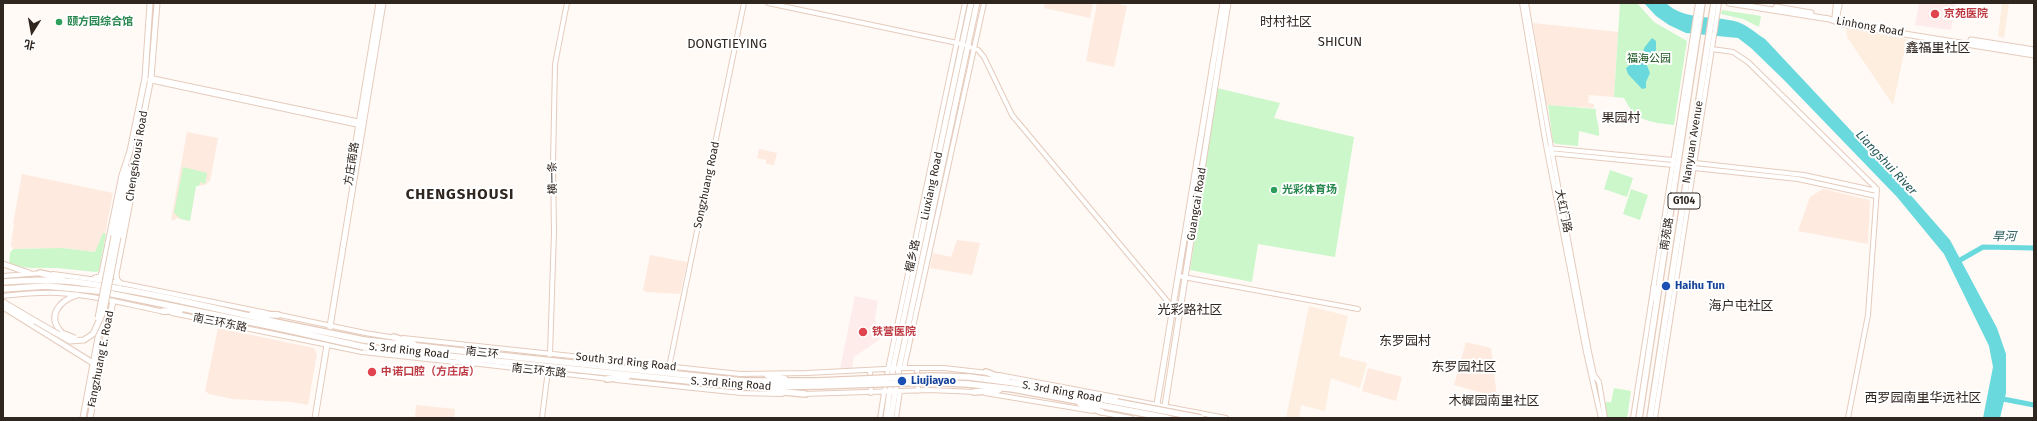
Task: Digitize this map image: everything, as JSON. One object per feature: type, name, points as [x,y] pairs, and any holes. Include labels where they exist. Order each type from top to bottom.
[{"type":"highway","name":"南苑路","points":[[1639,418],[1671,212],[1687,83],[1699,11],[1702,3]]},
{"type":"highway","name":"G104","points":[[1703,77],[1715,13],[1714,3]]},
{"type":"highway","points":[[1703,77],[1708,70]]},
{"type":"highway","name":"南苑路","points":[[1651,418],[1703,77]]},
{"type":"highway","points":[[1668,197],[1674,190]]},
{"type":"highway","points":[[1665,220],[1671,212]]},
{"type":"highway","points":[[40,273],[76,282]]},
{"type":"highway","name":"S. 3rd Ring Road","points":[[3,282],[55,280],[76,282],[237,314],[280,326]]},
{"type":"highway","name":"S. 3rd Ring Road","points":[[3,289],[46,286],[80,289],[190,311],[280,326],[364,344],[447,356],[514,360],[582,367],[642,376],[746,388],[932,376],[1014,386],[1116,405]]},
{"type":"highway","points":[[1654,288],[1657,305]]},
{"type":"highway","points":[[163,311],[190,311]]},
{"type":"highway","points":[[237,314],[278,315]]},
{"type":"highway","points":[[1647,338],[1653,328]]},
{"type":"highway","points":[[394,337],[426,348]]},
{"type":"highway","name":"S. 3rd Ring Road","points":[[364,344],[426,348]]},
{"type":"highway","name":"南三环","points":[[426,348],[514,360]]},
{"type":"highway","points":[[447,356],[473,364]]},
{"type":"highway","points":[[629,369],[651,365]]},
{"type":"highway","name":"S. 3rd Ring Road","points":[[582,367],[629,369],[744,381],[793,381],[818,383]]},
{"type":"highway","points":[[986,372],[1014,386]]},
{"type":"highway","points":[[767,374],[793,381]]},
{"type":"highway","points":[[607,379],[642,376]]},
{"type":"highway","points":[[974,392],[1014,386]]},
{"type":"highway","name":"S. 3rd Ring Road","points":[[1014,386],[1063,398],[1201,418]]},
{"type":"highway","points":[[746,388],[805,394]]},
{"type":"highway","points":[[1063,398],[1102,412]]},
{"type":"highway","points":[[1116,405],[1168,418]]},
{"type":"main road","name":"Chengshousi Road","points":[[120,283],[117,280],[116,274],[135,176],[133,152],[145,78],[150,3]]},
{"type":"main road","name":"Chengshousi Road","points":[[95,278],[100,277],[102,273],[122,175],[133,152],[151,79],[157,3]]},
{"type":"main road","name":"方庄南路","points":[[324,344],[361,123],[379,3]]},
{"type":"main road","points":[[361,123],[383,3]]},
{"type":"main road","name":"Liuxiang Road","points":[[896,368],[911,284],[971,3]]},
{"type":"main road","name":"Liuxiang Road","points":[[896,368],[962,44],[978,3]]},
{"type":"main road","name":"Guangcai Road","points":[[1157,404],[1223,3]]},
{"type":"main road","name":"Guangcai Road","points":[[1165,406],[1228,3]]},
{"type":"main road","name":"Linhong Road","points":[[1729,3],[2034,50]]},
{"type":"main road","name":"Linhong Road","points":[[1753,3],[1835,19],[1843,24],[2034,54]]},
{"type":"main road","points":[[77,295],[63,301],[56,310],[56,322],[62,333],[70,338],[80,338],[89,334],[95,326],[99,316],[133,152]]},
{"type":"main road","points":[[923,208],[931,192]]},
{"type":"main road","points":[[84,418],[116,237]]},
{"type":"main road","points":[[108,244],[110,249],[114,251],[121,247]]},
{"type":"main road","points":[[3,264],[29,273]]},
{"type":"main road","points":[[911,266],[911,284]]},
{"type":"main road","points":[[84,418],[105,300]]},
{"type":"main road","name":"Fangzhuang E. Road","points":[[90,418],[113,301]]},
{"type":"main road","points":[[3,302],[64,339],[77,342],[88,338],[93,334],[104,310]]},
{"type":"main road","points":[[3,307],[93,363]]},
{"type":"main road","points":[[311,418],[324,344]]},
{"type":"main road","points":[[315,418],[324,344]]},
{"type":"main road","points":[[886,418],[896,368]]},
{"type":"main road","points":[[891,418],[892,392]]},
{"type":"street","name":"横一条","points":[[542,418],[550,354],[554,232],[553,164],[555,64],[568,3]]},
{"type":"street","name":"Songzhuang Road","points":[[669,367],[744,3]]},
{"type":"street","points":[[768,3],[962,44],[974,48],[984,57],[1012,115],[1173,308]]},
{"type":"street","name":"榴乡路","points":[[896,368],[911,266],[923,208],[962,44],[965,3]]},
{"type":"street","name":"榴乡路","points":[[896,368],[984,3]]},
{"type":"street","name":"大红门路","points":[[1522,3],[1586,352],[1601,418]]},
{"type":"street","name":"大红门路","points":[[1526,3],[1549,150],[1589,352],[1594,375],[1599,382],[1605,418]]},
{"type":"street","points":[[1698,3],[1699,11]]},
{"type":"street","points":[[1715,13],[1719,3]]},
{"type":"street","points":[[1835,19],[1836,3]]},
{"type":"street","points":[[1835,19],[1840,3]]},
{"type":"street","points":[[1651,418],[1695,163],[1708,70],[1708,55],[1712,49],[1711,39]]},
{"type":"street","points":[[1712,49],[1733,52],[1752,65],[1877,189],[1868,315],[1848,418]]},
{"type":"street","points":[[145,78],[361,123]]},
{"type":"street","points":[[1633,418],[1687,83]]},
{"type":"street","points":[[1549,150],[1673,163]]},
{"type":"street","points":[[1695,163],[1804,175],[1876,194]]},
{"type":"street","points":[[1694,168],[1798,179],[1876,194]]},
{"type":"street","name":"南三环东路","points":[[3,276],[40,273],[95,278],[328,326],[394,337],[550,354]]},
{"type":"street","points":[[1178,276],[1358,309]]},
{"type":"street","name":"南三环东路","points":[[3,296],[29,293],[77,295],[377,354],[519,370],[741,393],[805,394],[918,391],[974,392],[1005,395],[1132,418]]},
{"type":"street","points":[[519,370],[521,352]]},
{"type":"street","points":[[542,372],[543,354]]},
{"type":"street","name":"South 3rd Ring Road","points":[[550,354],[669,367],[767,374],[896,368],[986,372],[1226,418]]},
{"type":"street","points":[[555,373],[557,355]]},
{"type":"street","points":[[578,376],[580,358]]},
{"type":"street","points":[[880,418],[892,392],[896,368]]},
{"type":"street","points":[[917,368],[918,391]]},
{"type":"street","points":[[870,370],[871,393]]},
{"type":"street","points":[[892,392],[896,418]]},
{"type":"street","points":[[1132,418],[1137,400]]},
{"type":"street","points":[[1157,404],[1157,418]]},
{"type":"street","points":[[1163,418],[1165,406]]},
{"type":"street","points":[[1185,418],[1186,410]]},
{"type":"shaded area","points":[[1045,3],[1093,3],[1090,18],[1044,8]]},
{"type":"shaded area","points":[[1097,3],[1114,3],[1127,6],[1114,67],[1086,61]]},
{"type":"shaded area","name":"京苑医院","points":[[1919,3],[1955,3],[1951,30],[1915,25]]},
{"type":"shaded area","points":[[2002,3],[2009,3],[2004,38],[1998,36]]},
{"type":"shaded area","points":[[1533,23],[1618,32],[1614,97],[1589,95],[1588,103],[1594,104],[1594,108],[1546,105]]},
{"type":"shaded area","points":[[1846,28],[1907,39],[1893,105],[1847,37]]},
{"type":"shaded area","points":[[187,132],[218,138],[210,181],[205,185],[196,186],[190,221],[176,218],[175,220],[171,220]]},
{"type":"shaded area","points":[[759,149],[777,153],[774,165],[766,164],[766,160],[757,158]]},
{"type":"shaded area","points":[[22,174],[113,193],[105,234],[103,233],[95,252],[63,248],[13,249],[11,245],[13,224]]},
{"type":"shaded area","points":[[1823,189],[1870,200],[1868,244],[1798,231],[1810,197]]},
{"type":"shaded area","points":[[957,240],[980,243],[972,275],[930,268],[933,253],[951,257]]},
{"type":"shaded area","points":[[650,255],[687,262],[680,294],[647,292],[643,290]]},
{"type":"shaded area","name":"铁营医院","points":[[855,296],[878,301],[875,318],[880,335],[879,340],[854,357],[852,368],[840,369]]},
{"type":"shaded area","points":[[1309,306],[1348,316],[1339,356],[1367,363],[1360,388],[1331,378],[1325,411],[1301,405],[1299,418],[1286,418]]},
{"type":"shaded area","points":[[218,328],[314,348],[317,354],[308,405],[292,402],[232,399],[209,394],[205,391]]},
{"type":"shaded area","points":[[1466,342],[1491,348],[1497,397],[1454,385]]},
{"type":"shaded area","points":[[1368,368],[1402,377],[1396,401],[1362,391]]},
{"type":"shaded area","points":[[416,405],[455,409],[454,418],[415,418]]},
{"type":"green space","name":"福海公园","points":[[1620,3],[1637,3],[1654,22],[1687,41],[1674,125],[1644,119],[1634,112],[1624,98],[1614,97]]},
{"type":"green space","points":[[1722,10],[1761,16],[1759,27],[1743,19],[1721,14]]},
{"type":"green space","name":"光彩体育场","points":[[1217,88],[1280,103],[1274,118],[1354,137],[1335,257],[1258,244],[1252,282],[1190,270]]},
{"type":"green space","points":[[1548,105],[1596,109],[1599,136],[1579,131],[1578,146],[1556,144],[1553,142]]},
{"type":"green space","points":[[183,167],[207,173],[205,184],[200,182],[199,186],[196,186],[190,221],[181,219],[174,213]]},
{"type":"green space","points":[[1610,170],[1633,178],[1627,197],[1604,189]]},
{"type":"green space","points":[[1631,189],[1648,195],[1640,220],[1623,214]]},
{"type":"green space","points":[[103,233],[106,234],[99,271],[30,268],[9,265],[10,253],[13,249],[63,248],[95,252]]},
{"type":"green space","points":[[1614,388],[1631,391],[1627,418],[1606,418],[1603,402],[1611,402]]},
{"type":"water","points":[[1644,3],[1666,3],[1673,9],[1682,13],[1738,22],[1765,39],[1901,184],[1950,240],[1997,328],[2006,354],[2006,393],[2000,418],[1983,418],[1993,367],[1989,346],[1944,254],[1897,197],[1784,80],[1751,48],[1738,38],[1686,33],[1669,25],[1656,16]]},
{"type":"water","points":[[1652,38],[1656,41],[1656,50],[1646,63],[1650,73],[1646,82],[1646,88],[1642,89],[1628,74],[1626,68],[1631,64],[1640,65],[1644,48]]},
{"type":"waterway","name":"旱河","points":[[1955,263],[1983,247],[2034,248]]},
{"type":"waterway","points":[[1998,398],[2034,405]]},
{"type":"place","name":"京苑医院","points":[[1935,14]]},
{"type":"place","name":"颐方园综合馆","points":[[59,22]]},
{"type":"place","name":"光彩体育场","points":[[1274,190]]},
{"type":"place","name":"Haihu Tun","points":[[1666,286]]},
{"type":"place","name":"铁营医院","points":[[863,332]]},
{"type":"place","name":"中诺口腔（方庄店）","points":[[372,372]]},
{"type":"place","name":"Liujiayao","points":[[902,381]]},
{"type":"district","name":"时村社区","points":[[1286,22]]},
{"type":"district","name":"SHICUN","points":[[1340,42]]},
{"type":"district","name":"DONGTIEYING","points":[[727,44]]},
{"type":"district","name":"鑫福里社区","points":[[1938,48]]},
{"type":"district","name":"果园村","points":[[1621,118]]},
{"type":"district","name":"CHENGSHOUSI","points":[[460,195]]},
{"type":"district","name":"海户屯社区","points":[[1741,306]]},
{"type":"district","name":"光彩路社区","points":[[1190,310]]},
{"type":"district","name":"东罗园村","points":[[1405,341]]},
{"type":"district","name":"东罗园社区","points":[[1464,367]]},
{"type":"district","name":"西罗园南里华远社区","points":[[1923,398]]},
{"type":"district","name":"木樨园南里社区","points":[[1494,401]]},
{"type":"water label","name":"Liangshui River","points":[[1886,163]]}]
